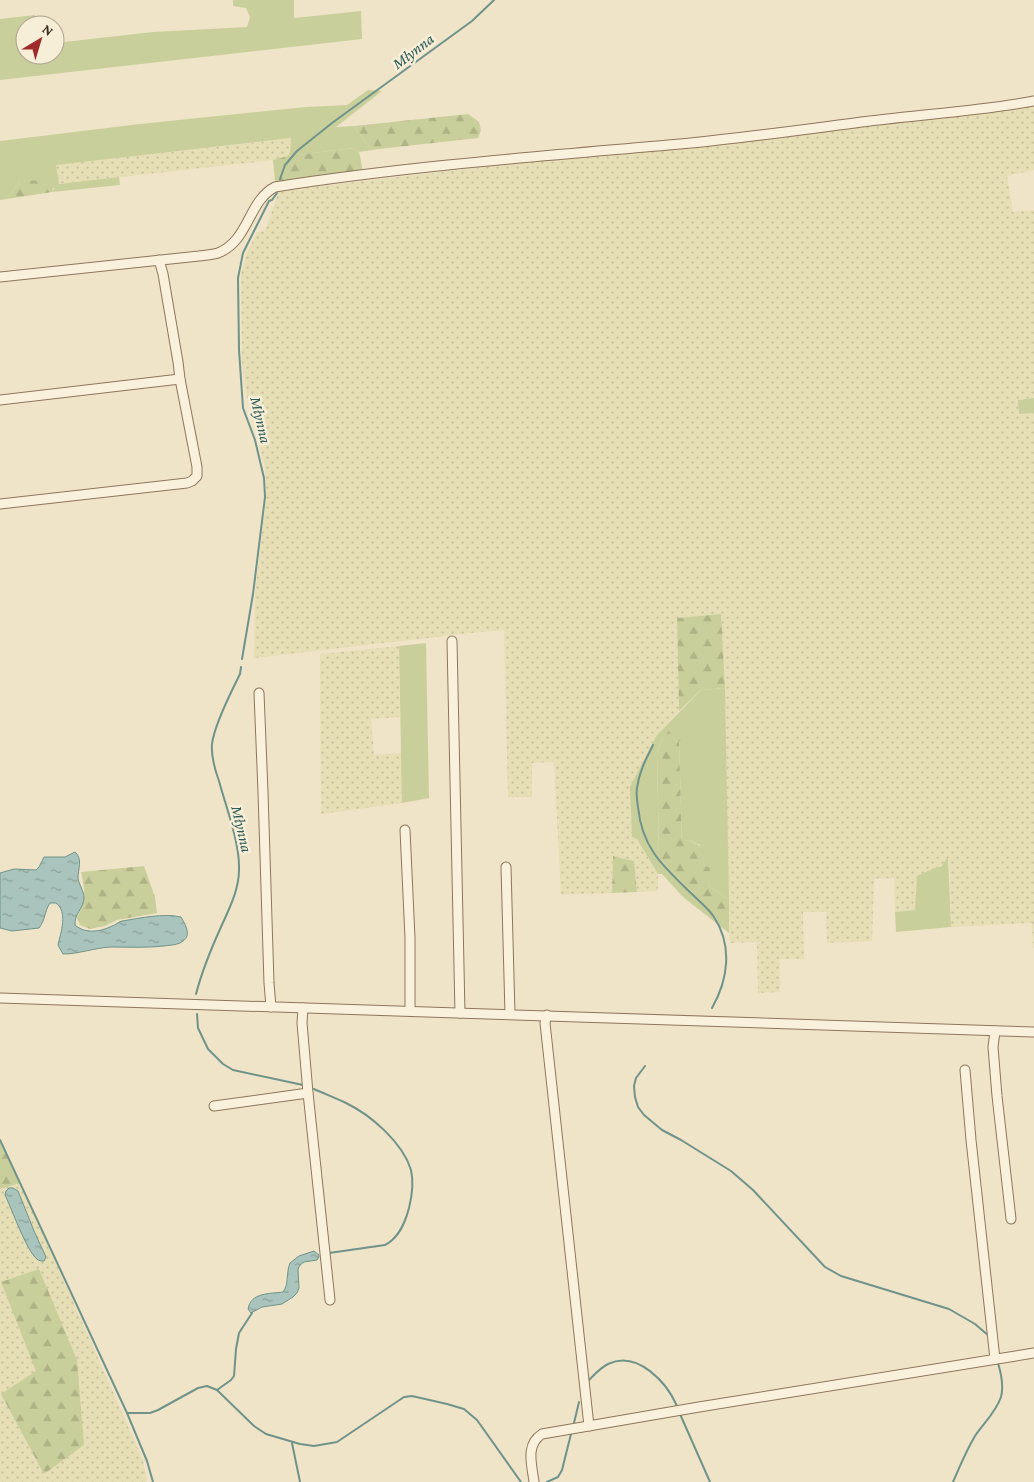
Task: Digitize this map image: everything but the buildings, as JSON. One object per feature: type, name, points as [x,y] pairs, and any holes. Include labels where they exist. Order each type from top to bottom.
[{"type":"street","points":[[0,277],[218,253],[231,245],[240,236],[260,199],[266,192],[275,187],[348,176],[552,154],[750,137],[886,119],[1000,107],[1034,100]]},
{"type":"street","points":[[0,504],[187,483],[197,476],[197,467],[159,260]]},
{"type":"street","points":[[0,400],[180,379]]},
{"type":"street","points":[[452,641],[460,1013]]},
{"type":"street","points":[[259,693],[271,1007]]},
{"type":"street","points":[[405,830],[410,938],[410,1011]]},
{"type":"street","points":[[506,868],[510,1014]]},
{"type":"street","points":[[0,998],[1034,1032]]},
{"type":"street","points":[[303,1008],[302,1023],[308,1093],[330,1300]]},
{"type":"street","points":[[547,1015],[545,1023],[589,1426]]},
{"type":"street","points":[[995,1031],[993,1047],[997,1096],[1011,1219]]},
{"type":"street","points":[[965,1070],[970,1140],[995,1359]]},
{"type":"street","points":[[214,1106],[308,1093]]},
{"type":"street","points":[[534,1482],[531,1448],[536,1438],[542,1434],[1034,1353]]},
{"type":"shaded area","points":[[1034,102],[1034,170],[1007,176],[1013,212],[1034,210],[1034,398],[1018,400],[1019,414],[1034,413],[1034,948],[1032,923],[951,927],[949,858],[915,910],[895,912],[894,878],[874,879],[872,941],[827,943],[826,912],[803,912],[804,959],[780,959],[780,992],[758,993],[757,942],[730,943],[729,933],[725,688],[721,614],[677,618],[679,711],[657,735],[637,839],[658,874],[658,891],[637,892],[634,861],[613,856],[612,893],[561,895],[554,762],[532,763],[532,797],[508,797],[504,630],[254,658],[255,594],[266,484],[265,468],[245,389],[242,363],[241,275],[246,255],[257,232],[265,231],[279,191]]},
{"type":"shaded area","points":[[292,138],[288,156],[273,160],[58,184],[56,164]]},
{"type":"shaded area","points":[[399,646],[400,717],[371,719],[374,755],[402,753],[402,803],[321,814],[320,654]]},
{"type":"shaded area","points":[[21,1183],[143,1460],[147,1482],[0,1482],[0,1189]]},
{"type":"green space","points":[[233,0],[294,0],[294,18],[361,11],[362,39],[0,80],[0,19],[15,17],[15,65],[65,65],[65,42],[153,32],[247,27],[250,17],[246,8],[233,6]]},
{"type":"green space","points":[[368,90],[382,91],[336,127],[354,126],[367,145],[379,149],[359,152],[354,148],[288,156],[291,138],[56,165],[59,184],[119,177],[120,185],[52,192],[54,188],[20,180],[7,199],[0,200],[0,141],[140,124],[306,107],[347,105]]},
{"type":"green space","points":[[468,114],[479,122],[481,130],[478,138],[379,149],[367,145],[354,126]]},
{"type":"green space","points":[[354,148],[359,152],[363,172],[275,182],[273,160],[288,156]]},
{"type":"green space","points":[[20,180],[46,181],[54,184],[52,192],[7,199]]},
{"type":"green space","points":[[1034,398],[1034,413],[1019,414],[1018,400]]},
{"type":"green space","points":[[721,614],[725,688],[701,690],[679,711],[677,618]]},
{"type":"green space","points":[[426,643],[429,798],[402,803],[399,646]]},
{"type":"green space","points":[[725,688],[729,899],[708,886],[709,868],[702,864],[700,845],[689,840],[682,842],[679,741],[663,738],[657,752],[659,858],[715,916],[720,926],[683,897],[662,874],[658,874],[637,839],[632,837],[630,787],[657,735],[701,690]]},
{"type":"green space","points":[[675,723],[681,725],[685,733],[679,742],[682,841],[689,840],[704,848],[702,864],[710,868],[708,886],[729,899],[729,933],[720,926],[715,916],[659,858],[657,752],[663,738]]},
{"type":"green space","points":[[613,856],[634,861],[637,892],[612,893]]},
{"type":"green space","points":[[948,857],[951,927],[896,932],[895,912],[915,910],[917,876],[941,867]]},
{"type":"green space","points":[[144,866],[155,897],[157,913],[117,920],[105,926],[90,929],[80,925],[77,917],[84,900],[81,872]]},
{"type":"green space","points":[[0,1142],[21,1183],[0,1189]]},
{"type":"green space","points":[[39,1269],[77,1360],[84,1445],[44,1474],[1,1394],[36,1371],[1,1282]]},
{"type":"water","points":[[75,852],[79,858],[78,878],[84,898],[75,925],[83,930],[98,931],[122,921],[152,916],[174,916],[181,917],[187,929],[186,939],[174,945],[110,947],[63,954],[58,945],[63,917],[60,907],[56,903],[50,903],[39,928],[12,931],[0,928],[0,873],[14,869],[36,870],[44,857],[65,857]]},
{"type":"water","points":[[9,1188],[18,1191],[46,1257],[44,1261],[39,1260],[33,1255],[24,1239],[5,1195]]},
{"type":"water","points":[[314,1251],[319,1255],[317,1260],[304,1262],[298,1269],[299,1288],[293,1297],[282,1304],[262,1307],[251,1313],[248,1309],[253,1299],[262,1295],[283,1292],[286,1286],[290,1263],[299,1256]]},
{"type":"waterway","name":"Młynna","points":[[280,179],[285,165],[297,151],[332,123],[472,21],[494,0]]},
{"type":"waterway","name":"Młynna","points":[[242,659],[253,594],[265,497],[264,478],[255,440],[243,408],[239,350],[238,278],[243,253],[269,201],[277,193]]},
{"type":"waterway","name":"Młynna","points":[[196,994],[207,960],[233,899],[239,877],[239,859],[235,837],[215,768],[212,744],[223,709],[240,674],[241,667]]},
{"type":"waterway","points":[[653,745],[638,782],[637,800],[640,822],[644,835],[656,856],[710,911],[720,928],[726,951],[725,975],[712,1008]]},
{"type":"waterway","name":"Młynna","points":[[197,1014],[198,1028],[208,1049],[223,1064],[233,1070],[303,1085]]},
{"type":"waterway","points":[[645,1066],[636,1078],[634,1086],[638,1107],[644,1115],[662,1130],[731,1171],[753,1190],[825,1267],[841,1276],[949,1309],[975,1324],[989,1336]]},
{"type":"waterway","name":"Młynna","points":[[314,1089],[356,1108],[385,1131],[394,1140],[407,1160],[412,1180],[412,1194],[407,1214],[401,1230],[390,1242],[385,1245],[329,1253]]},
{"type":"waterway","points":[[0,1140],[127,1413],[147,1461],[153,1482]]},
{"type":"waterway","name":"Młynna","points":[[217,1390],[234,1376],[239,1333],[252,1313]]},
{"type":"waterway","points":[[588,1381],[608,1364],[630,1361],[650,1371],[659,1379],[677,1406]]},
{"type":"waterway","points":[[953,1482],[978,1431],[993,1413],[1001,1397],[1002,1384],[998,1363]]},
{"type":"waterway","points":[[127,1413],[150,1413],[198,1388],[207,1386],[217,1390],[254,1426],[266,1434],[314,1446],[337,1442],[404,1397],[412,1396],[464,1409],[477,1420],[521,1482]]},
{"type":"waterway","points":[[573,1427],[579,1402]]},
{"type":"waterway","points":[[680,1414],[710,1482]]},
{"type":"waterway","points":[[547,1482],[558,1477],[562,1470],[571,1434]]},
{"type":"waterway","points":[[292,1443],[300,1482]]}]
